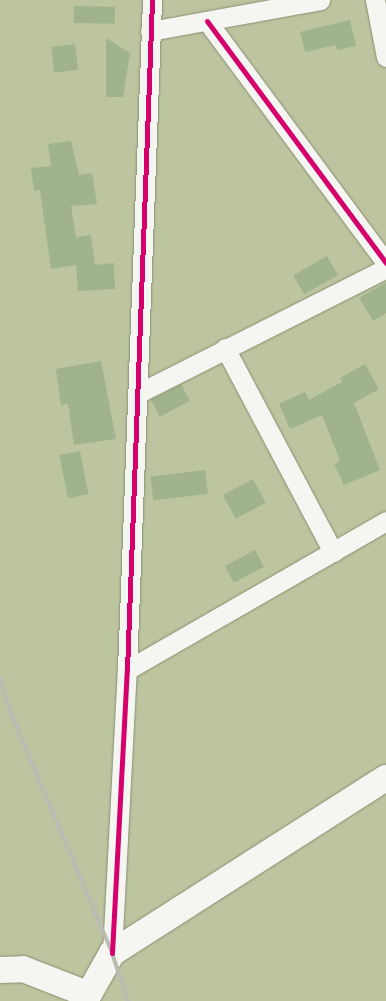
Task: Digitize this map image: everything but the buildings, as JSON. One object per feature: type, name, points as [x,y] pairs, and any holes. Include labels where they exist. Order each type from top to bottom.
[{"type":"main road","points":[[0,970],[23,969],[86,997],[112,953],[386,778]]},
{"type":"street","points":[[112,953],[127,670],[152,0]]},
{"type":"street","points":[[150,31],[320,0]]},
{"type":"street","points":[[374,0],[386,57]]},
{"type":"street","points":[[206,21],[386,263]]},
{"type":"street","points":[[137,394],[386,268]]},
{"type":"street","points":[[225,348],[333,552]]},
{"type":"street","points":[[127,670],[386,521]]},
{"type":"railway","points":[[0,677],[10,711],[112,953],[128,1001]]},
{"type":"cycle path","points":[[112,953],[127,670],[152,0]]},
{"type":"cycle path","points":[[207,21],[386,263]]}]
